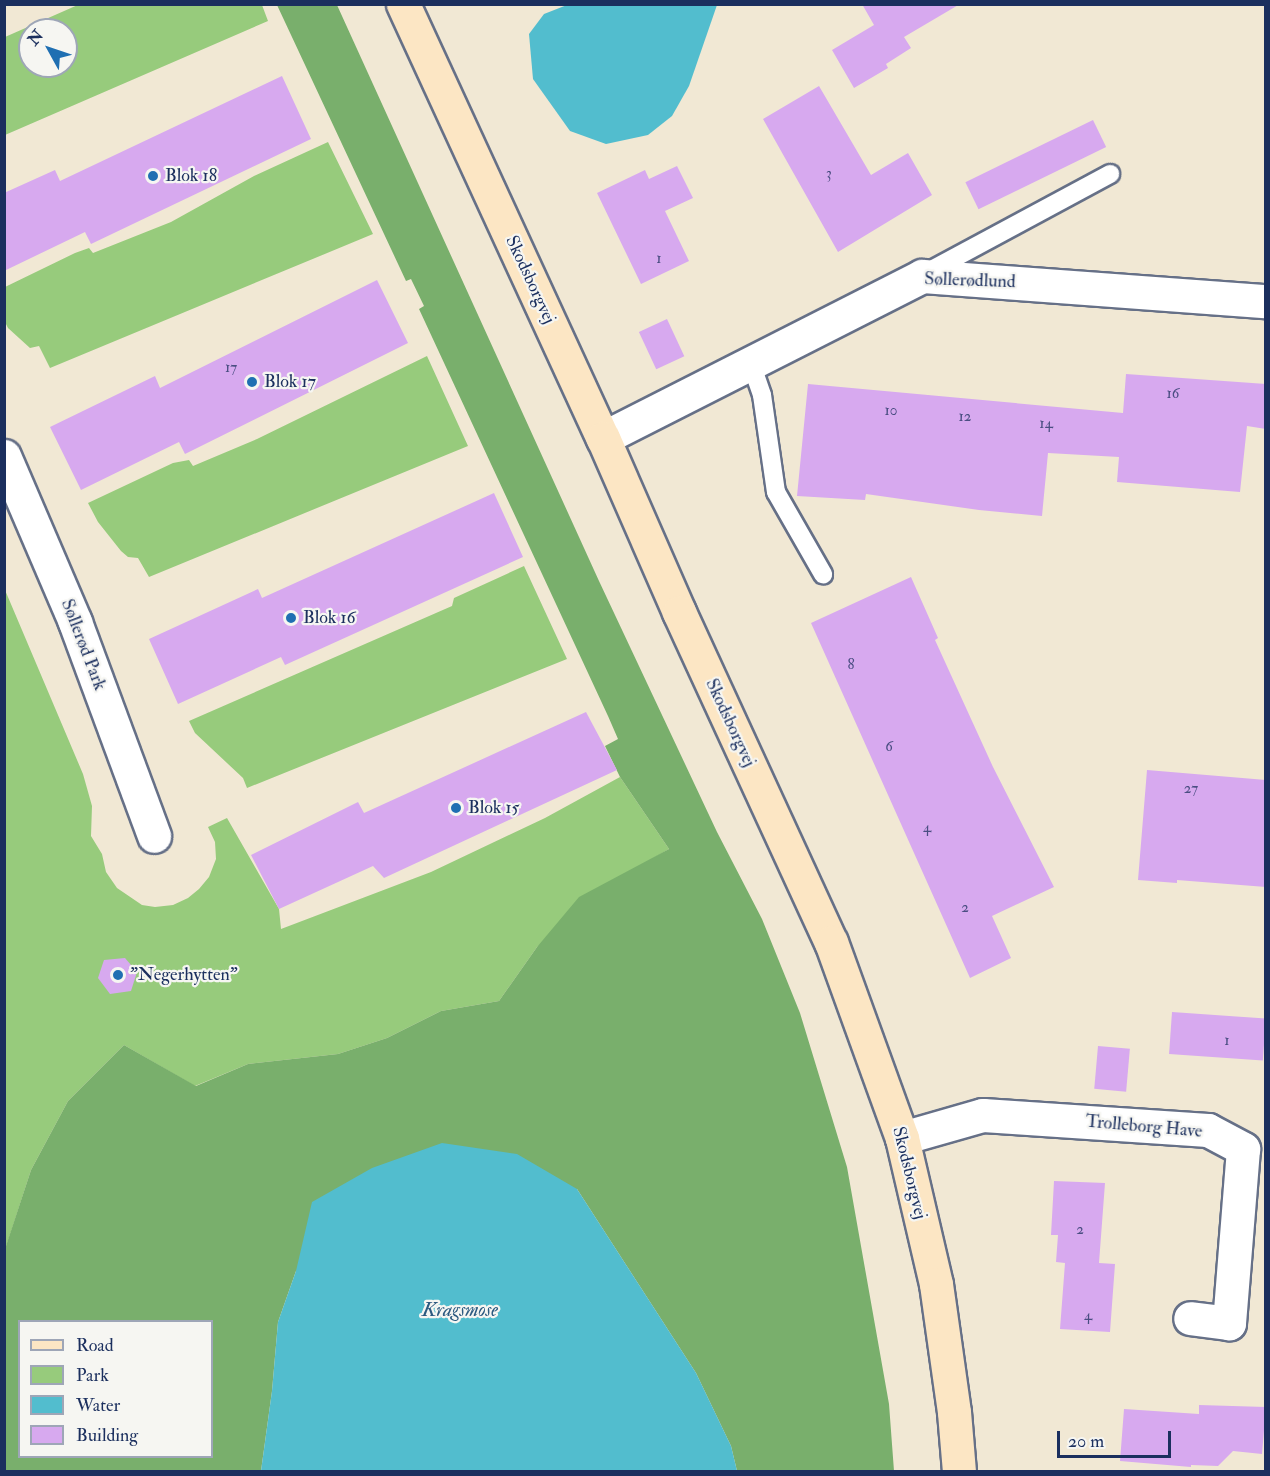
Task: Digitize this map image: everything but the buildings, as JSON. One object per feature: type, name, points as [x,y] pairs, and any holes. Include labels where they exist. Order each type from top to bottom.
[{"type":"street","name":"Skodsborgvej","points":[[403,4],[831,942],[902,1138],[936,1284],[954,1412],[959,1472]]},
{"type":"street","name":"Søllerødlund","points":[[603,438],[922,276],[1266,301]]},
{"type":"street","name":"Søllerød Park","points":[[4,456],[75,622],[154,836]]},
{"type":"street","name":"Trolleborg Have","points":[[902,1138],[983,1115],[1208,1130],[1244,1149],[1229,1323],[1190,1318]]},
{"type":"lane","points":[[922,276],[1110,174]]},
{"type":"lane","points":[[751,363],[762,395],[776,492],[823,574]]},
{"type":"green space","points":[[80,4],[262,5],[268,21],[5,135],[5,37],[18,31],[18,78],[78,78],[78,18],[48,18]]},
{"type":"green space","points":[[277,5],[337,5],[599,581],[717,832],[762,919],[800,1013],[847,1167],[889,1404],[894,1471],[737,1471],[731,1446],[696,1373],[577,1189],[296,1271],[278,1322],[272,1391],[261,1471],[5,1472],[6,1246],[31,1170],[68,1101],[124,1045],[196,1086],[248,1064],[338,1054],[387,1038],[441,1011],[499,1001],[537,947],[579,897],[669,849],[620,777],[605,746],[618,739],[419,309],[424,306],[411,279],[406,281]]},
{"type":"green space","points":[[328,142],[373,234],[50,368],[39,346],[30,348],[8,328],[5,322],[5,287],[75,253],[89,248],[93,253],[171,222],[254,176]]},
{"type":"green space","points":[[427,356],[468,446],[149,577],[138,558],[128,557],[121,551],[98,522],[88,503],[173,463],[189,460],[193,466],[257,439]]},
{"type":"green space","points":[[524,566],[567,659],[247,788],[243,778],[195,733],[189,721],[452,606],[454,598]]},
{"type":"green space","points":[[5,590],[83,774],[92,806],[91,836],[102,854],[106,872],[117,888],[142,905],[155,907],[173,905],[188,898],[199,889],[209,877],[216,859],[215,842],[208,827],[227,818],[279,909],[281,929],[431,872],[545,818],[620,777],[669,849],[645,863],[537,947],[499,1001],[441,1011],[387,1038],[338,1054],[248,1064],[195,1086],[124,1045],[68,1101],[31,1170],[5,1250]]},
{"type":"water","points":[[567,5],[717,5],[689,86],[672,116],[648,135],[606,144],[570,131],[533,79],[529,34],[544,14]]},
{"type":"water","name":"Kragsmose","points":[[442,1143],[517,1154],[577,1189],[696,1373],[731,1446],[737,1471],[261,1471],[272,1391],[278,1322],[296,1271],[312,1202],[372,1168]]},
{"type":"place","name":"Blok 18","points":[[153,176]]},
{"type":"place","name":"Blok 17","points":[[252,382]]},
{"type":"place","name":"Blok 16","points":[[291,618]]},
{"type":"place","name":"Blok 15","points":[[456,808]]},
{"type":"place","name":"\"Negerhytten\"","points":[[118,975]]}]
